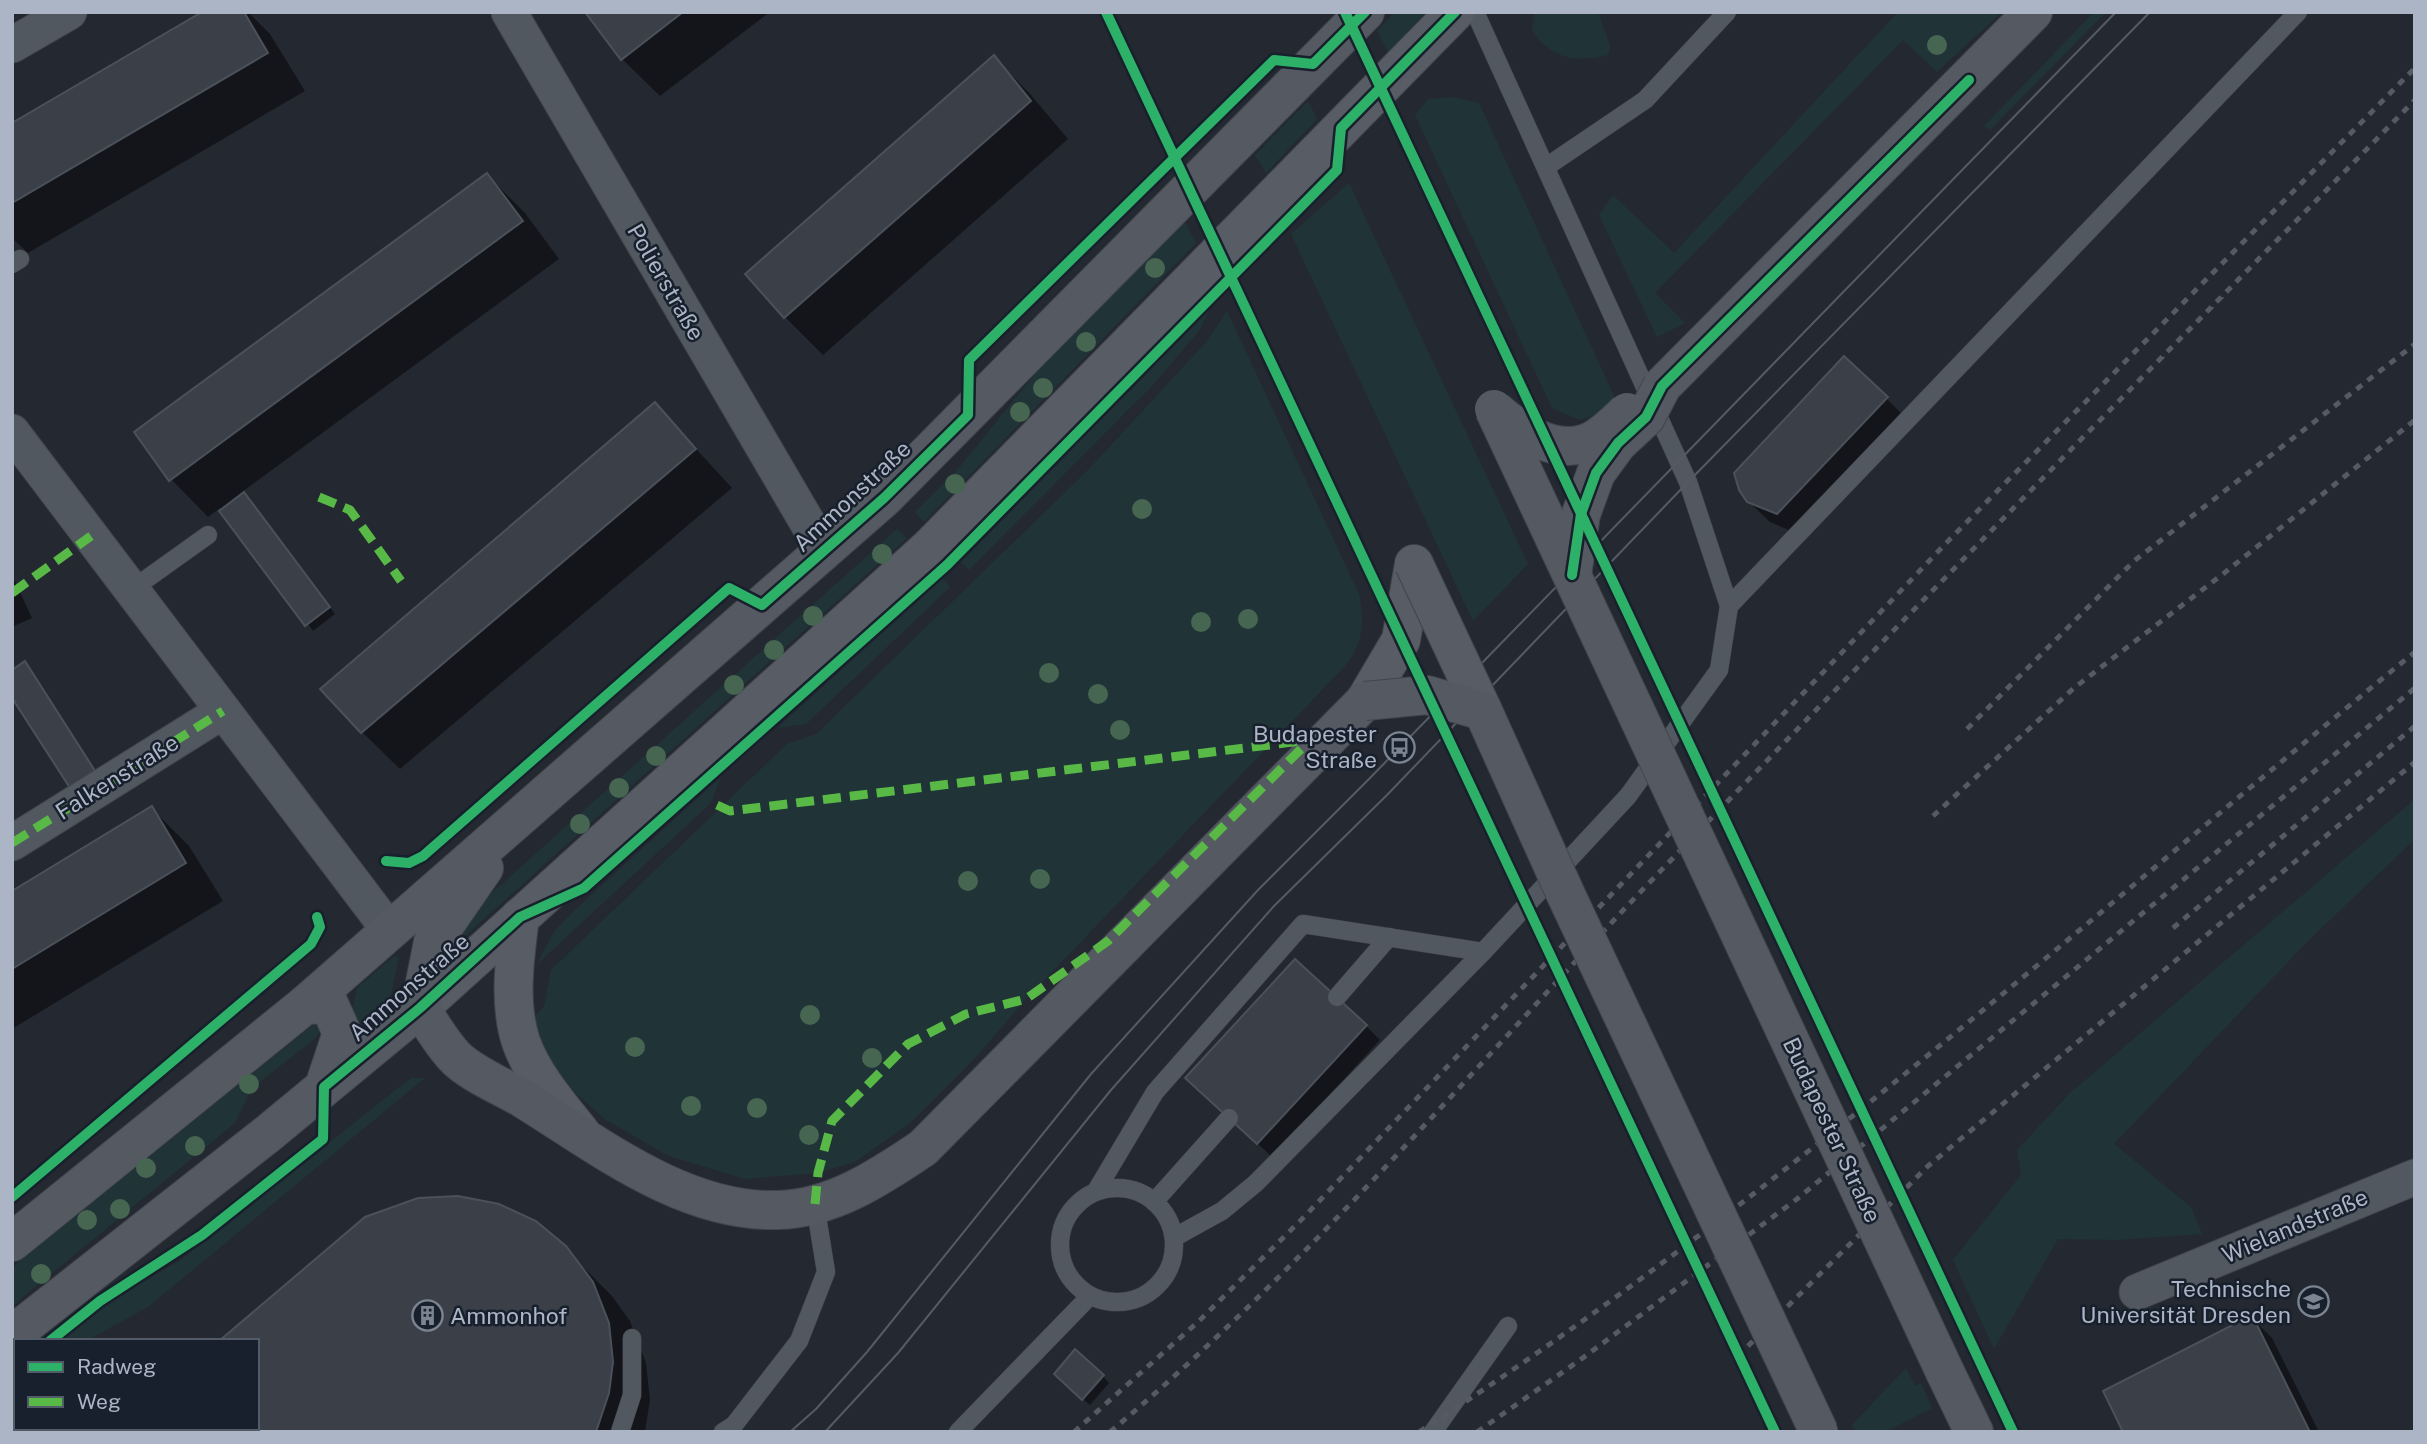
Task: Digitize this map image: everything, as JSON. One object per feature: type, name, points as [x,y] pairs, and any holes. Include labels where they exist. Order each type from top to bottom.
[{"type":"main road","name":"Ammonstraße","points":[[12,1242],[305,1005],[884,498],[1365,12]]},
{"type":"main road","name":"Ammonstraße","points":[[12,1335],[420,1008],[930,547],[1455,12]]},
{"type":"main road","points":[[1572,575],[1581,514],[1596,473],[1618,443],[1646,417],[1662,386],[2034,12]]},
{"type":"main road","name":"Budapester Straße","points":[[1662,386],[1635,405],[1607,431],[1583,444],[1548,442],[1518,431],[1494,409],[1973,1432]]},
{"type":"main road","points":[[515,823],[433,942],[420,1008],[455,1058],[640,1170],[687,1192],[727,1205],[778,1210],[815,1204],[881,1177],[923,1148],[1365,701],[1401,640],[1414,564],[1566,895],[1819,1432]]},
{"type":"main road","points":[[1365,701],[1427,695],[1483,711]]},
{"type":"main road","points":[[520,917],[514,964],[521,1041],[542,1083],[582,1135]]},
{"type":"main road","points":[[305,1005],[329,1004],[342,1033],[324,1087]]},
{"type":"street","name":"Polierstraße","points":[[509,12],[824,551]]},
{"type":"street","points":[[12,45],[61,14]]},
{"type":"street","points":[[12,432],[390,931]]},
{"type":"street","name":"Falkenstraße","points":[[12,843],[223,710]]},
{"type":"street","name":"Wielandstraße","points":[[2137,1292],[2415,1177]]},
{"type":"lane","points":[[1175,1237],[1222,1211],[1256,1183],[1483,952],[1628,796],[1719,670],[1729,606],[1688,482],[1475,12]]},
{"type":"lane","points":[[1546,167],[1645,100],[1727,12]]},
{"type":"lane","points":[[1729,606],[2298,12]]},
{"type":"lane","points":[[131,590],[208,535]]},
{"type":"lane","points":[[1096,1191],[1122,1187],[1146,1195],[1166,1212],[1175,1237],[1170,1268],[1150,1293],[1121,1303],[1090,1296],[1070,1279],[1060,1255],[1062,1229],[1074,1206],[1096,1191],[1154,1093],[1303,924],[1483,952]]},
{"type":"lane","points":[[1337,997],[1389,937]]},
{"type":"lane","points":[[1154,1202],[1229,1118]]},
{"type":"lane","points":[[723,1432],[734,1425],[799,1341],[826,1272],[815,1204]]},
{"type":"lane","points":[[958,1432],[1090,1296]]},
{"type":"lane","points":[[1433,1432],[1508,1326]]},
{"type":"lane","points":[[620,1432],[632,1395],[632,1338]]},
{"type":"green space","points":[[1395,12],[1426,12],[1388,52],[1377,31]]},
{"type":"green space","points":[[1535,12],[1598,12],[1610,46],[1608,55],[1585,59],[1556,53],[1539,40],[1532,30]]},
{"type":"green space","points":[[1898,12],[2002,12],[1937,72],[1903,40],[1655,293],[1685,323],[1657,337],[1599,215],[1613,195],[1674,253]]},
{"type":"green space","points":[[2094,12],[2106,12],[1990,130],[1984,126]]},
{"type":"green space","points":[[1453,97],[1479,103],[1616,400],[1604,412],[1580,420],[1552,408],[1415,115],[1428,99]]},
{"type":"green space","points":[[1308,101],[1317,119],[1266,173],[1255,155]]},
{"type":"green space","points":[[1349,183],[1528,564],[1473,621],[1291,234]]},
{"type":"green space","points":[[1185,222],[1196,243],[924,522],[915,512],[958,469],[1039,369]]},
{"type":"green space","points":[[1218,294],[1199,331],[1151,387],[969,570],[961,562],[1142,378]]},
{"type":"green space","points":[[1227,311],[1359,594],[1361,632],[1356,649],[1345,666],[1026,999],[974,1059],[910,1123],[855,1162],[818,1173],[745,1179],[669,1156],[606,1120],[551,1071],[532,1019],[544,1007],[551,970],[787,744],[816,734],[1088,470],[1207,341]]},
{"type":"green space","points":[[897,529],[907,538],[466,935],[461,935],[473,910]]},
{"type":"green space","points":[[943,578],[950,587],[806,724],[777,728]]},
{"type":"green space","points":[[721,777],[711,803],[536,965],[555,930]]},
{"type":"green space","points":[[2415,799],[2415,839],[2309,940],[2114,1144],[2191,1207],[2202,1234],[2117,1240],[2058,1239],[1994,1349],[1953,1260],[2021,1175],[2017,1150],[2070,1093]]},
{"type":"green space","points":[[394,956],[399,957],[390,998],[352,1029],[349,1027],[357,988]]},
{"type":"green space","points":[[314,1024],[320,1031],[316,1038],[252,1088],[235,1123],[12,1306],[12,1268]]},
{"type":"green space","points":[[411,1078],[425,1078],[148,1307],[90,1339],[63,1339],[108,1302],[179,1261]]},
{"type":"green space","points":[[1906,1368],[1915,1386],[1921,1383],[1932,1408],[1885,1432],[1856,1432],[1852,1425]]},
{"type":"building","points":[[202,12],[244,12],[268,53],[12,203],[12,123]]},
{"type":"building","points":[[585,12],[683,12],[621,60]]},
{"type":"building","points":[[994,55],[1031,101],[784,318],[745,274]]},
{"type":"building","points":[[487,173],[523,221],[169,481],[134,432]]},
{"type":"building","points":[[1844,356],[1888,397],[1777,514],[1747,502],[1739,490],[1734,473]]},
{"type":"building","points":[[655,402],[696,449],[361,733],[320,689]]},
{"type":"building","points":[[244,492],[330,607],[305,626],[219,511]]},
{"type":"building","points":[[25,661],[97,774],[72,791],[12,698],[12,670]]},
{"type":"building","points":[[152,806],[186,863],[12,969],[12,891]]},
{"type":"building","points":[[1295,959],[1367,1025],[1257,1144],[1185,1078]]},
{"type":"building","name":"Ammonhof","points":[[458,1196],[499,1204],[536,1221],[566,1246],[593,1282],[609,1323],[613,1362],[609,1393],[596,1432],[159,1432],[259,1430],[259,1339],[221,1339],[365,1217],[418,1198]]},
{"type":"building","points":[[2252,1315],[2310,1432],[2123,1432],[2103,1391]]},
{"type":"building","points":[[1075,1349],[1104,1375],[1082,1400],[1054,1374]]},
{"type":"tram line","points":[[790,1432],[816,1409],[867,1352],[1091,1074],[1258,890],[2116,12]]},
{"type":"tram line","points":[[825,1432],[898,1353],[1111,1090],[1274,906],[1387,795],[1688,482],[2150,12]]},
{"type":"railway","points":[[1074,1432],[1199,1321],[1302,1219],[1951,538],[2415,68]]},
{"type":"railway","points":[[1110,1432],[1182,1369],[1320,1235],[1743,785],[2415,100]]},
{"type":"railway","points":[[1967,729],[2134,561],[2415,344]]},
{"type":"railway","points":[[1933,816],[2074,688],[2223,574],[2415,420]]},
{"type":"railway","points":[[1419,1432],[1550,1344],[1803,1155],[1927,1056],[2415,652]]},
{"type":"railway","points":[[1477,1432],[1580,1360],[1797,1199],[2415,688]]},
{"type":"railway","points":[[2173,928],[2415,726]]},
{"type":"railway","points":[[1738,1356],[1928,1166],[2415,762]]},
{"type":"marked path","points":[[319,497],[350,510],[401,581]]},
{"type":"marked path","points":[[12,593],[91,536]]},
{"type":"marked path","points":[[12,843],[223,711]]},
{"type":"marked path","points":[[717,805],[730,811],[1310,740]]},
{"type":"marked path","points":[[815,1204],[818,1173],[832,1121],[908,1044],[966,1014],[1026,999],[1108,941],[1310,740]]},
{"type":"cycle path","points":[[1106,12],[1775,1432]]},
{"type":"cycle path","points":[[1345,12],[2013,1432]]},
{"type":"cycle path","points":[[386,861],[409,863],[423,856],[729,588],[762,605],[884,498],[968,415],[969,360],[1274,60],[1313,64],[1365,12]]},
{"type":"cycle path","points":[[52,1339],[100,1301],[202,1235],[323,1139],[324,1087],[420,1008],[520,917],[584,888],[947,565],[1337,170],[1341,128],[1455,12]]},
{"type":"cycle path","points":[[1572,575],[1581,514],[1596,473],[1618,443],[1646,417],[1662,386],[1969,80]]},
{"type":"cycle path","points":[[12,1197],[311,944],[320,927],[317,917]]},
{"type":"place","name":"Budapester Straße","points":[[1400,747]]},
{"type":"place","name":"Technische Universität Dresden","points":[[2314,1302]]},
{"type":"place","name":"Ammonhof","points":[[427,1316]]}]
